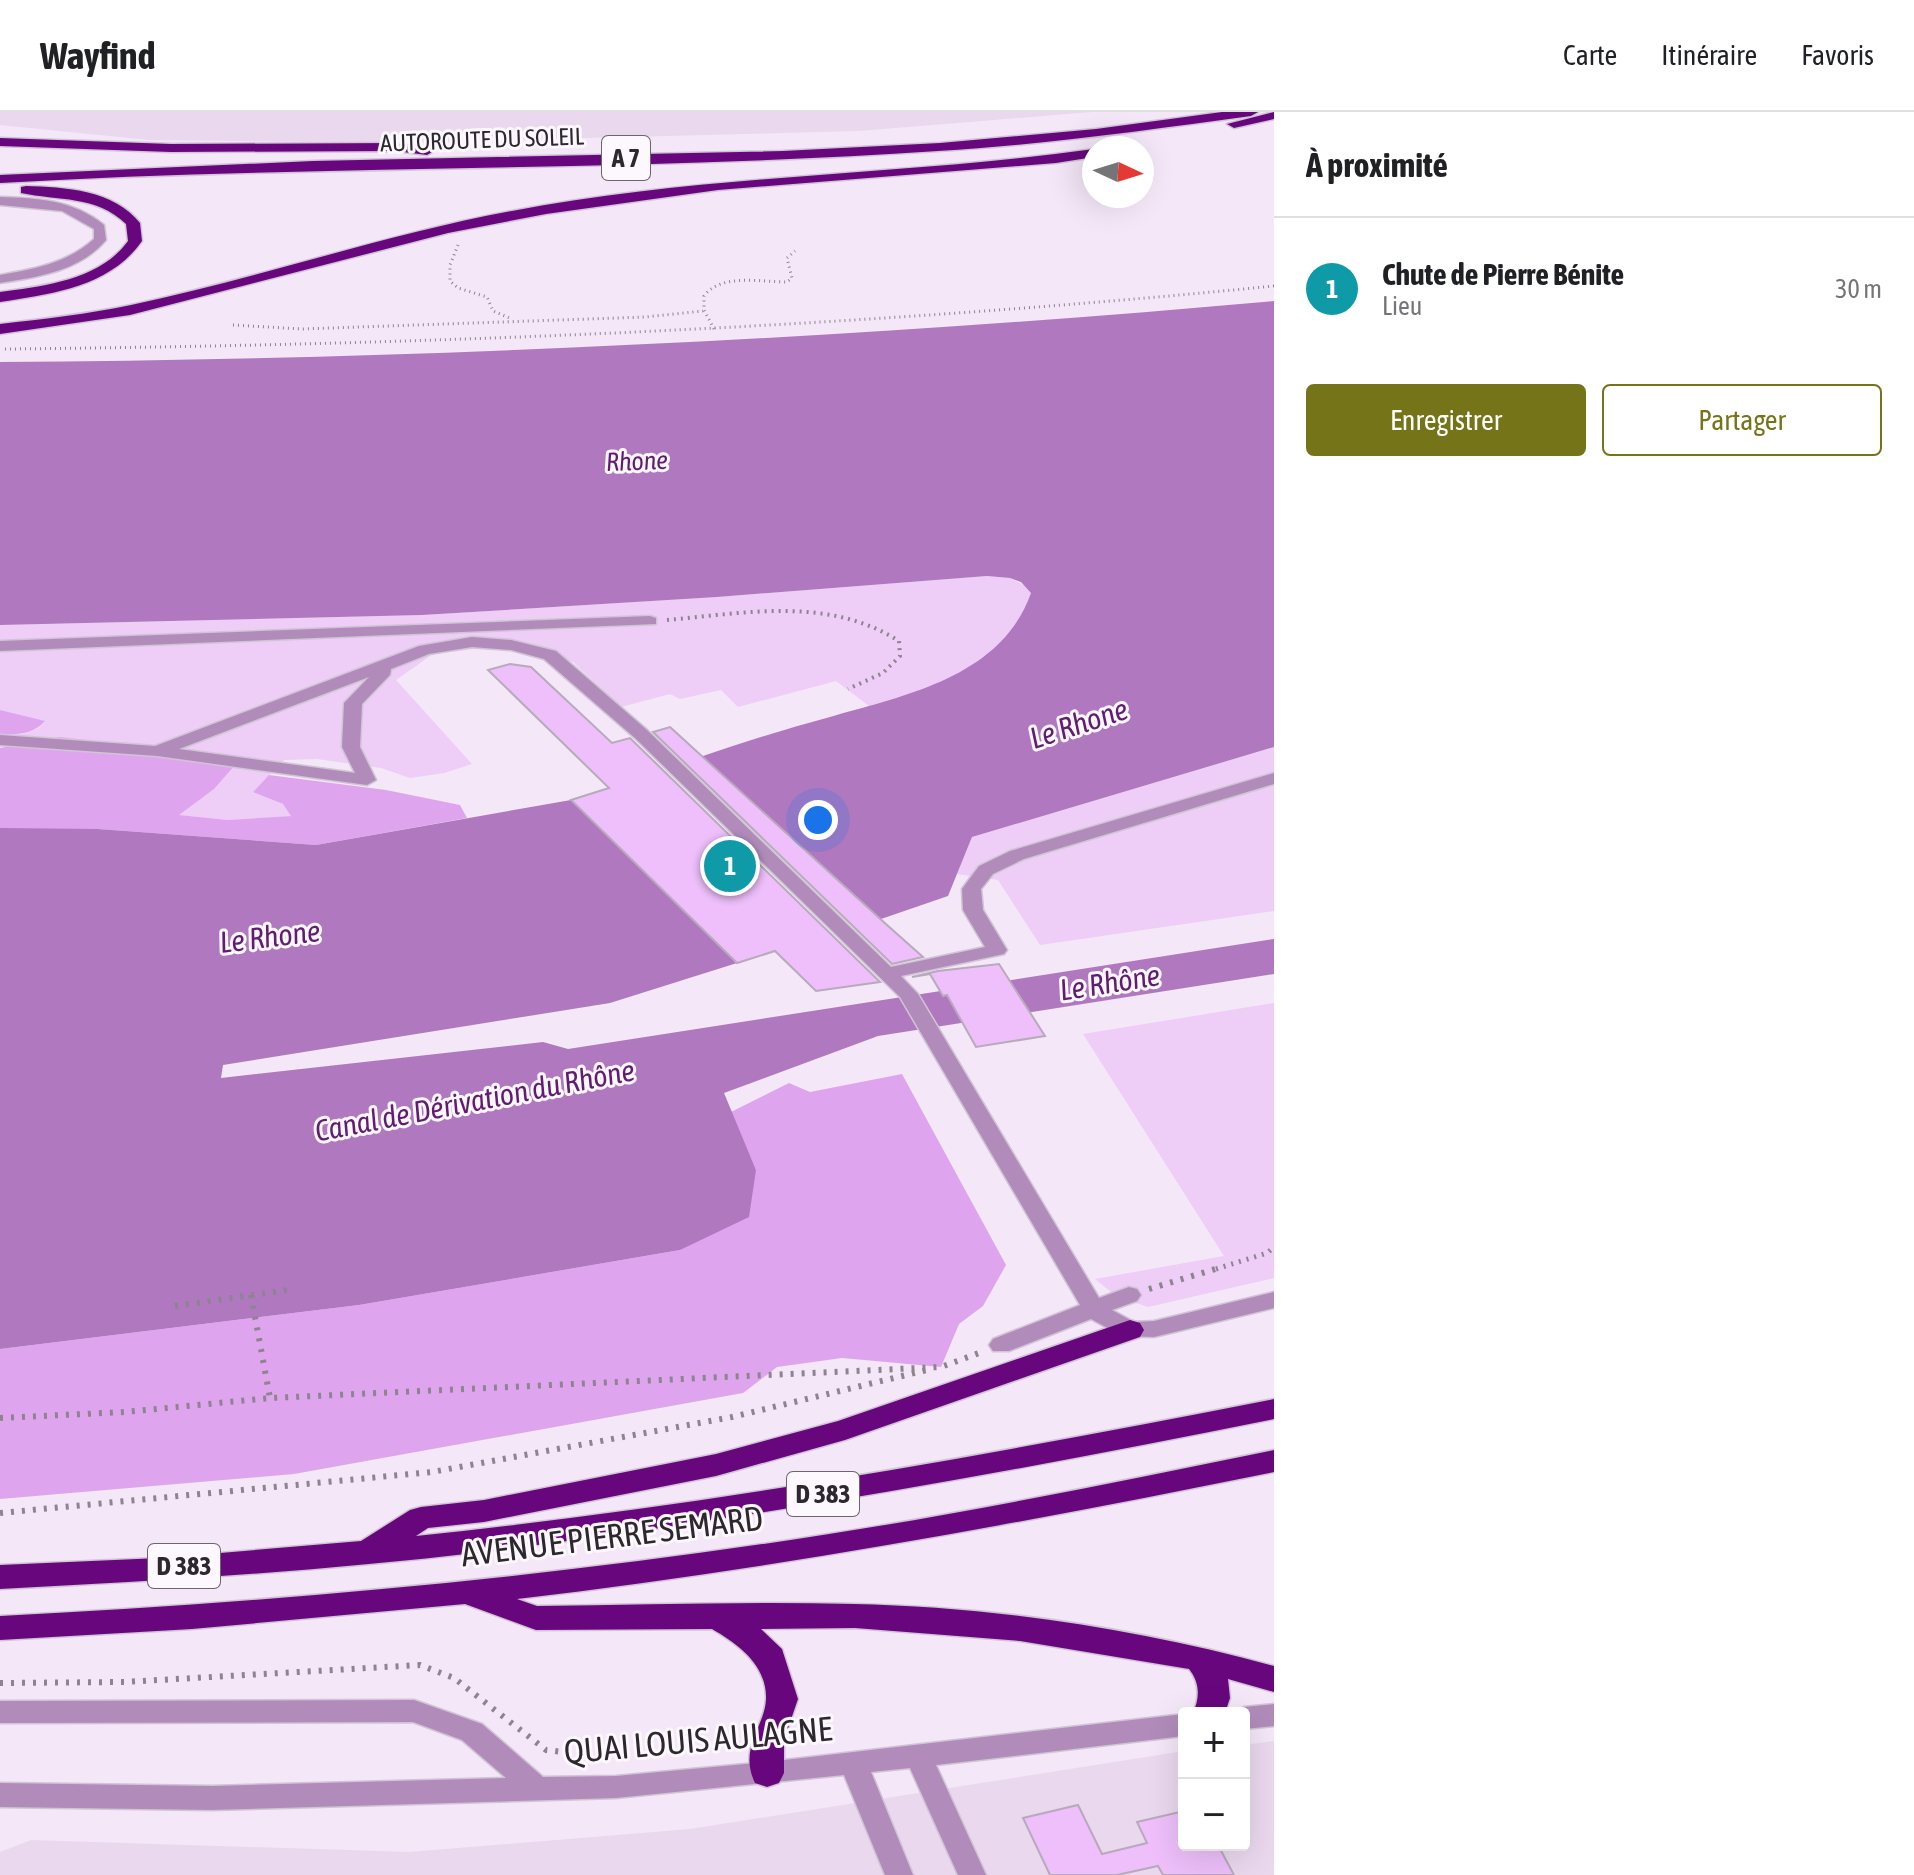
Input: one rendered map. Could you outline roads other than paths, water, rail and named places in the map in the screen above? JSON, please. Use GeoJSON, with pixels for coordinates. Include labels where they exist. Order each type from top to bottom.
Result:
{"type":"FeatureCollection","features":[{"type":"Feature","properties":{"kind":"highway","name":"AUTOROUTE DU SOLEIL"},"geometry":{"type":"LineString","coordinates":[[0,167],[124,160],[915,137],[1073,124],[1165,112]]}},
{"type":"Feature","properties":{"kind":"highway","name":"AUTOROUTE DU SOLEIL"},"geometry":{"type":"LineString","coordinates":[[0,179],[178,170],[910,150],[1105,133],[1251,112]]}},
{"type":"Feature","properties":{"kind":"highway"},"geometry":{"type":"LineString","coordinates":[[1154,140],[1274,115]]}},
{"type":"Feature","properties":{"kind":"highway"},"geometry":{"type":"LineString","coordinates":[[0,142],[197,149],[395,147],[427,151]]}},
{"type":"Feature","properties":{"kind":"highway"},"geometry":{"type":"LineString","coordinates":[[0,329],[80,321],[141,310],[448,228],[600,201],[785,180],[996,166],[1082,155]]}},
{"type":"Feature","properties":{"kind":"highway"},"geometry":{"type":"LineString","coordinates":[[0,190],[50,192],[90,199],[129,218],[136,234],[128,253],[90,276],[0,297]]}},
{"type":"Feature","properties":{"kind":"highway"},"geometry":{"type":"LineString","coordinates":[[0,314],[121,305],[279,272]]}},
{"type":"Feature","properties":{"kind":"highway"},"geometry":{"type":"LineString","coordinates":[[367,1551],[421,1518],[484,1511],[716,1465],[845,1430],[1130,1330]]}},
{"type":"Feature","properties":{"kind":"highway","name":"AVENUE PIERRE SEMARD"},"geometry":{"type":"LineString","coordinates":[[0,1577],[367,1551],[529,1534],[800,1498],[1274,1409]]}},
{"type":"Feature","properties":{"kind":"highway","name":"AVENUE PIERRE SEMARD"},"geometry":{"type":"LineString","coordinates":[[0,1628],[129,1623],[467,1593],[768,1555],[1041,1508],[1274,1461]]}},
{"type":"Feature","properties":{"kind":"highway"},"geometry":{"type":"LineString","coordinates":[[467,1593],[536,1618],[855,1616],[1020,1629],[1199,1658],[1274,1679]]}},
{"type":"Feature","properties":{"kind":"highway"},"geometry":{"type":"LineString","coordinates":[[713,1615],[745,1633],[771,1658],[782,1699],[768,1740],[767,1773]]}},
{"type":"Feature","properties":{"kind":"highway"},"geometry":{"type":"LineString","coordinates":[[1199,1658],[1212,1673],[1216,1699],[1212,1707]]}},
{"type":"Feature","properties":{"kind":"street"},"geometry":{"type":"LineString","coordinates":[[0,201],[31,201],[62,207],[88,216],[100,228],[100,240],[88,253],[64,265],[0,279]]}},
{"type":"Feature","properties":{"kind":"street"},"geometry":{"type":"LineString","coordinates":[[0,646],[373,633],[473,636],[650,621]]}},
{"type":"Feature","properties":{"kind":"street"},"geometry":{"type":"LineString","coordinates":[[550,655],[575,626]]}},
{"type":"Feature","properties":{"kind":"street"},"geometry":{"type":"LineString","coordinates":[[373,633],[394,663]]}},
{"type":"Feature","properties":{"kind":"street"},"geometry":{"type":"LineString","coordinates":[[157,751],[425,650],[473,636],[550,655],[641,734],[908,994],[1095,1311],[1130,1330],[1154,1329],[1274,1300]]}},
{"type":"Feature","properties":{"kind":"street"},"geometry":{"type":"LineString","coordinates":[[0,740],[157,751],[367,780],[351,747],[353,703],[394,663]]}},
{"type":"Feature","properties":{"kind":"street"},"geometry":{"type":"LineString","coordinates":[[889,973],[997,950],[973,910],[971,889],[986,870],[1017,855],[1104,827],[1274,778]]}},
{"type":"Feature","properties":{"kind":"street"},"geometry":{"type":"LineString","coordinates":[[1001,1345],[1095,1311],[1129,1295]]}},
{"type":"Feature","properties":{"kind":"street","name":"QUAI LOUIS AULAGNE"},"geometry":{"type":"LineString","coordinates":[[0,1712],[414,1711],[472,1732],[536,1788],[616,1787],[767,1773],[1178,1726]]}},
{"type":"Feature","properties":{"kind":"street"},"geometry":{"type":"LineString","coordinates":[[1250,1717],[1274,1715]]}},
{"type":"Feature","properties":{"kind":"street"},"geometry":{"type":"LineString","coordinates":[[918,1755],[972,1875]]}},
{"type":"Feature","properties":{"kind":"street"},"geometry":{"type":"LineString","coordinates":[[853,1763],[899,1875]]}},
{"type":"Feature","properties":{"kind":"street"},"geometry":{"type":"LineString","coordinates":[[0,1795],[212,1798],[391,1795],[536,1788]]}},
{"type":"Feature","properties":{"kind":"water"},"geometry":{"type":"Polygon","coordinates":[[[1274,301],[1274,747],[972,837],[948,896],[881,919],[700,757],[889,700],[948,678],[998,645],[1017,622],[1031,593],[1021,582],[987,576],[422,615],[0,625],[0,362],[319,357],[638,345],[956,326],[1274,301]]]}},
{"type":"Feature","properties":{"kind":"water"},"geometry":{"type":"Polygon","coordinates":[[[571,800],[737,963],[610,1003],[223,1065],[221,1078],[543,1042],[568,1049],[1274,939],[1274,974],[878,1036],[724,1093],[756,1170],[749,1217],[680,1250],[359,1305],[0,1349],[0,828],[98,829],[316,845],[571,800]]]}},
{"type":"Feature","properties":{"kind":"place","name":"Chute de Pierre Bénite"},"geometry":{"type":"Point","coordinates":[730,866]}},
{"type":"Feature","properties":{"kind":"water label","name":"Rhone"},"geometry":{"type":"Point","coordinates":[637,461]}},
{"type":"Feature","properties":{"kind":"water label","name":"Le Rhone"},"geometry":{"type":"Point","coordinates":[1079,724]}},
{"type":"Feature","properties":{"kind":"water label","name":"Le Rhone"},"geometry":{"type":"Point","coordinates":[270,937]}},
{"type":"Feature","properties":{"kind":"water label","name":"Le Rhône"},"geometry":{"type":"Point","coordinates":[1110,983]}},
{"type":"Feature","properties":{"kind":"water label","name":"Canal de Dérivation du Rhône"},"geometry":{"type":"Point","coordinates":[475,1101]}}]}
